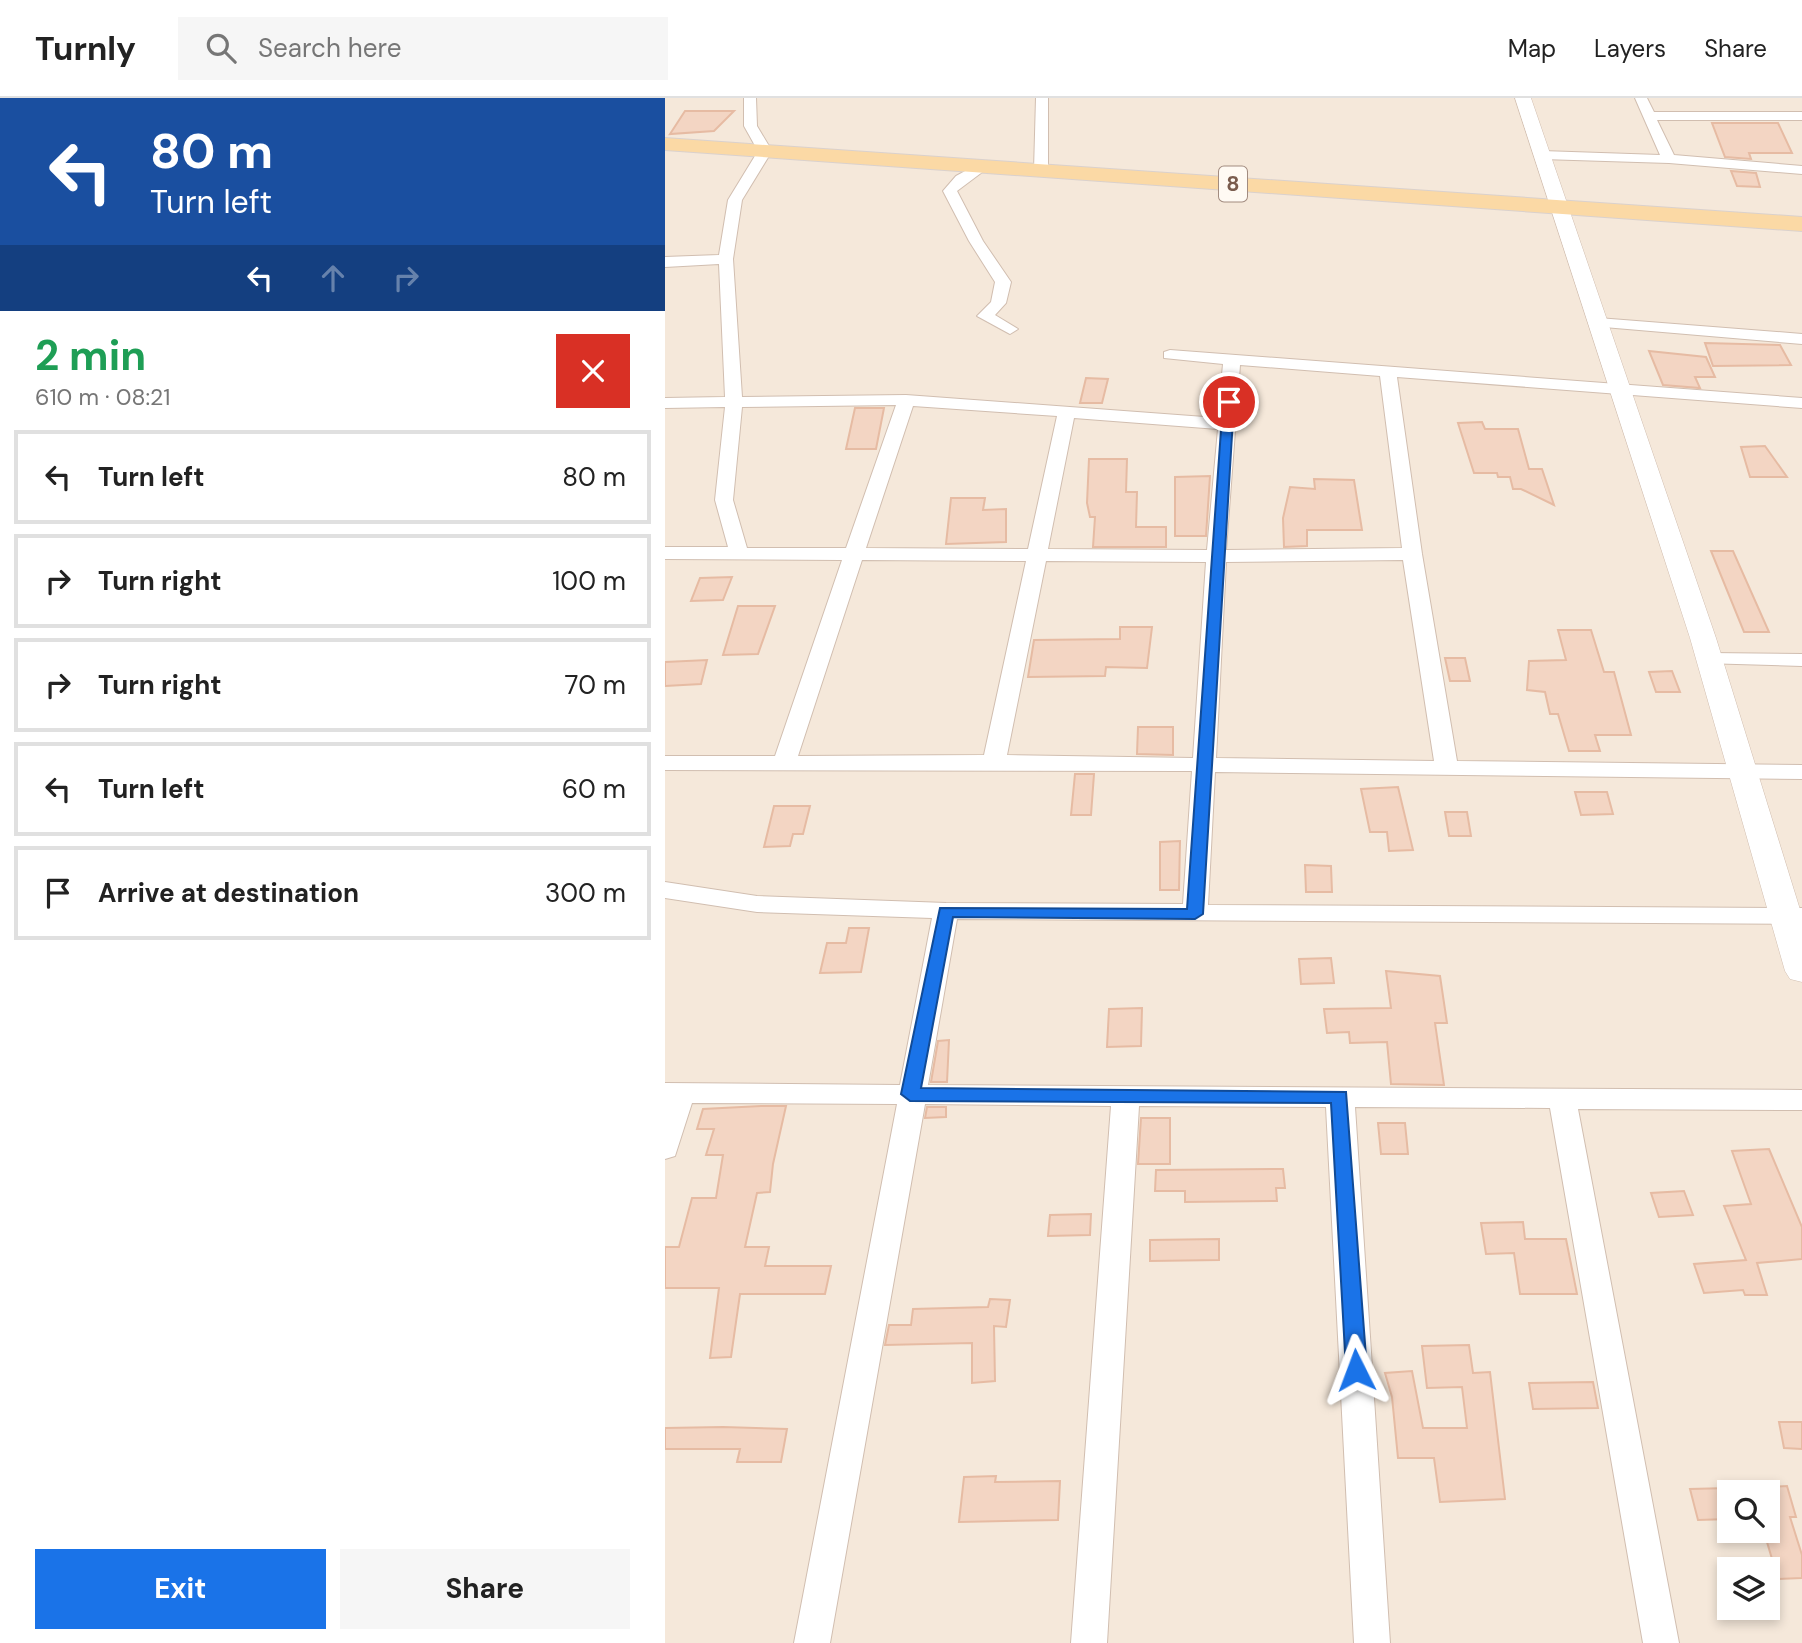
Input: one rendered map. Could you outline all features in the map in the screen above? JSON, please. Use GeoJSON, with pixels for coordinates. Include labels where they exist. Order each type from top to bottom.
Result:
{"type":"FeatureCollection","features":[{"type":"Feature","properties":{"kind":"main road","name":"8"},"geometry":{"type":"LineString","coordinates":[[665,144],[1802,225]]}},
{"type":"Feature","properties":{"kind":"street"},"geometry":{"type":"LineString","coordinates":[[739,553],[723,500],[734,402],[726,259],[735,201],[765,150],[753,136],[748,115],[750,98]]}},
{"type":"Feature","properties":{"kind":"street"},"geometry":{"type":"LineString","coordinates":[[1041,170],[1042,98]]}},
{"type":"Feature","properties":{"kind":"street"},"geometry":{"type":"LineString","coordinates":[[1523,98],[1709,659],[1742,772],[1793,916],[1802,971]]}},
{"type":"Feature","properties":{"kind":"street"},"geometry":{"type":"LineString","coordinates":[[1641,98],[1669,159]]}},
{"type":"Feature","properties":{"kind":"street"},"geometry":{"type":"LineString","coordinates":[[1755,98],[1769,116]]}},
{"type":"Feature","properties":{"kind":"street"},"geometry":{"type":"LineString","coordinates":[[1649,116],[1802,116]]}},
{"type":"Feature","properties":{"kind":"street"},"geometry":{"type":"LineString","coordinates":[[1542,155],[1669,159],[1802,170]]}},
{"type":"Feature","properties":{"kind":"street"},"geometry":{"type":"LineString","coordinates":[[980,167],[961,179],[950,191],[976,241],[1003,282],[997,303],[985,316],[1010,329]]}},
{"type":"Feature","properties":{"kind":"street"},"geometry":{"type":"LineString","coordinates":[[665,262],[726,259]]}},
{"type":"Feature","properties":{"kind":"street"},"geometry":{"type":"LineString","coordinates":[[1598,323],[1802,339]]}},
{"type":"Feature","properties":{"kind":"street"},"geometry":{"type":"LineString","coordinates":[[1170,355],[1802,403]]}},
{"type":"Feature","properties":{"kind":"street"},"geometry":{"type":"LineString","coordinates":[[1195,914],[1216,556],[1232,359]]}},
{"type":"Feature","properties":{"kind":"street"},"geometry":{"type":"LineString","coordinates":[[1388,370],[1412,554],[1447,768]]}},
{"type":"Feature","properties":{"kind":"street"},"geometry":{"type":"LineString","coordinates":[[784,763],[907,400]]}},
{"type":"Feature","properties":{"kind":"street"},"geometry":{"type":"LineString","coordinates":[[665,403],[907,400],[1066,415],[1227,425]]}},
{"type":"Feature","properties":{"kind":"street"},"geometry":{"type":"LineString","coordinates":[[994,762],[1066,415]]}},
{"type":"Feature","properties":{"kind":"street"},"geometry":{"type":"LineString","coordinates":[[666,556],[739,553],[1216,556],[1412,554]]}},
{"type":"Feature","properties":{"kind":"street"},"geometry":{"type":"LineString","coordinates":[[1709,659],[1802,660]]}},
{"type":"Feature","properties":{"kind":"street"},"geometry":{"type":"LineString","coordinates":[[665,763],[994,762],[1802,772]]}},
{"type":"Feature","properties":{"kind":"street"},"geometry":{"type":"LineString","coordinates":[[665,890],[757,904],[946,911],[1793,916]]}},
{"type":"Feature","properties":{"kind":"street"},"geometry":{"type":"LineString","coordinates":[[812,1643],[910,1094],[946,911]]}},
{"type":"Feature","properties":{"kind":"street"},"geometry":{"type":"LineString","coordinates":[[665,1149],[673,1093],[1802,1100]]}},
{"type":"Feature","properties":{"kind":"street"},"geometry":{"type":"LineString","coordinates":[[1089,1643],[1126,1096]]}},
{"type":"Feature","properties":{"kind":"street"},"geometry":{"type":"LineString","coordinates":[[1340,1097],[1372,1643]]}},
{"type":"Feature","properties":{"kind":"street"},"geometry":{"type":"LineString","coordinates":[[1562,1098],[1661,1643]]}},
{"type":"Feature","properties":{"kind":"shaded area"},"geometry":{"type":"Polygon","coordinates":[[[665,98],[1802,98],[1802,1643],[665,1643],[665,98]]]}},
{"type":"Feature","properties":{"kind":"building"},"geometry":{"type":"Polygon","coordinates":[[[685,111],[734,111],[714,131],[670,134],[685,111]]]}},
{"type":"Feature","properties":{"kind":"building"},"geometry":{"type":"Polygon","coordinates":[[[1712,123],[1778,123],[1792,153],[1749,153],[1751,159],[1725,157],[1712,123]]]}},
{"type":"Feature","properties":{"kind":"building"},"geometry":{"type":"Polygon","coordinates":[[[1731,171],[1756,173],[1760,187],[1737,186],[1731,171]]]}},
{"type":"Feature","properties":{"kind":"building"},"geometry":{"type":"Polygon","coordinates":[[[1705,343],[1780,345],[1791,365],[1713,366],[1705,343]]]}},
{"type":"Feature","properties":{"kind":"building"},"geometry":{"type":"Polygon","coordinates":[[[1649,351],[1706,357],[1715,377],[1695,377],[1700,388],[1663,385],[1649,351]]]}},
{"type":"Feature","properties":{"kind":"building"},"geometry":{"type":"Polygon","coordinates":[[[1086,378],[1108,379],[1102,403],[1080,403],[1086,378]]]}},
{"type":"Feature","properties":{"kind":"building"},"geometry":{"type":"Polygon","coordinates":[[[855,408],[884,408],[876,449],[846,449],[855,408]]]}},
{"type":"Feature","properties":{"kind":"building"},"geometry":{"type":"Polygon","coordinates":[[[1482,422],[1485,429],[1518,429],[1529,469],[1542,469],[1554,505],[1521,489],[1513,489],[1510,477],[1498,477],[1497,473],[1474,473],[1458,423],[1482,422]]]}},
{"type":"Feature","properties":{"kind":"building"},"geometry":{"type":"Polygon","coordinates":[[[1765,446],[1787,477],[1750,477],[1741,447],[1765,446]]]}},
{"type":"Feature","properties":{"kind":"building"},"geometry":{"type":"Polygon","coordinates":[[[1089,459],[1127,459],[1126,492],[1137,492],[1136,527],[1166,527],[1166,547],[1093,547],[1095,517],[1090,517],[1087,503],[1089,459]]]}},
{"type":"Feature","properties":{"kind":"building"},"geometry":{"type":"Polygon","coordinates":[[[1210,476],[1206,536],[1175,536],[1175,477],[1210,476]]]}},
{"type":"Feature","properties":{"kind":"building"},"geometry":{"type":"Polygon","coordinates":[[[1314,479],[1354,480],[1362,530],[1307,530],[1307,546],[1284,547],[1283,518],[1290,487],[1315,489],[1314,479]]]}},
{"type":"Feature","properties":{"kind":"building"},"geometry":{"type":"Polygon","coordinates":[[[951,498],[985,498],[983,510],[1006,509],[1006,542],[946,544],[951,498]]]}},
{"type":"Feature","properties":{"kind":"building"},"geometry":{"type":"Polygon","coordinates":[[[1711,551],[1733,551],[1769,632],[1744,632],[1711,551]]]}},
{"type":"Feature","properties":{"kind":"building"},"geometry":{"type":"Polygon","coordinates":[[[732,577],[723,600],[691,601],[700,578],[732,577]]]}},
{"type":"Feature","properties":{"kind":"building"},"geometry":{"type":"Polygon","coordinates":[[[738,606],[775,606],[758,654],[723,655],[738,606]]]}},
{"type":"Feature","properties":{"kind":"building"},"geometry":{"type":"Polygon","coordinates":[[[1120,627],[1152,627],[1147,668],[1106,667],[1105,676],[1028,677],[1034,640],[1120,639],[1120,627]]]}},
{"type":"Feature","properties":{"kind":"building"},"geometry":{"type":"Polygon","coordinates":[[[1558,630],[1591,630],[1604,672],[1614,672],[1631,735],[1595,735],[1600,751],[1569,751],[1558,714],[1550,714],[1545,692],[1527,690],[1529,661],[1566,660],[1558,630]]]}},
{"type":"Feature","properties":{"kind":"building"},"geometry":{"type":"Polygon","coordinates":[[[1445,658],[1465,658],[1470,681],[1450,681],[1445,658]]]}},
{"type":"Feature","properties":{"kind":"building"},"geometry":{"type":"Polygon","coordinates":[[[707,660],[701,684],[665,686],[665,662],[707,660]]]}},
{"type":"Feature","properties":{"kind":"building"},"geometry":{"type":"Polygon","coordinates":[[[1672,671],[1680,692],[1656,692],[1649,672],[1672,671]]]}},
{"type":"Feature","properties":{"kind":"building"},"geometry":{"type":"Polygon","coordinates":[[[1138,727],[1173,727],[1173,755],[1137,754],[1138,727]]]}},
{"type":"Feature","properties":{"kind":"building"},"geometry":{"type":"Polygon","coordinates":[[[1075,774],[1094,774],[1091,815],[1071,815],[1075,774]]]}},
{"type":"Feature","properties":{"kind":"building"},"geometry":{"type":"Polygon","coordinates":[[[1398,787],[1413,850],[1389,851],[1387,832],[1370,832],[1361,789],[1398,787]]]}},
{"type":"Feature","properties":{"kind":"building"},"geometry":{"type":"Polygon","coordinates":[[[1575,792],[1607,792],[1613,814],[1581,815],[1575,792]]]}},
{"type":"Feature","properties":{"kind":"building"},"geometry":{"type":"Polygon","coordinates":[[[774,806],[810,806],[803,834],[793,834],[790,846],[764,847],[774,806]]]}},
{"type":"Feature","properties":{"kind":"building"},"geometry":{"type":"Polygon","coordinates":[[[1445,812],[1467,812],[1471,836],[1449,836],[1445,812]]]}},
{"type":"Feature","properties":{"kind":"building"},"geometry":{"type":"Polygon","coordinates":[[[1180,841],[1179,890],[1160,890],[1160,842],[1180,841]]]}},
{"type":"Feature","properties":{"kind":"building"},"geometry":{"type":"Polygon","coordinates":[[[1305,865],[1331,866],[1332,892],[1306,892],[1305,865]]]}},
{"type":"Feature","properties":{"kind":"building"},"geometry":{"type":"Polygon","coordinates":[[[849,928],[869,928],[861,972],[820,973],[827,943],[846,943],[849,928]]]}},
{"type":"Feature","properties":{"kind":"building"},"geometry":{"type":"Polygon","coordinates":[[[1331,958],[1334,983],[1301,984],[1299,959],[1331,958]]]}},
{"type":"Feature","properties":{"kind":"building"},"geometry":{"type":"Polygon","coordinates":[[[1386,971],[1440,976],[1447,1023],[1435,1023],[1444,1085],[1391,1084],[1387,1042],[1350,1043],[1349,1032],[1327,1033],[1324,1009],[1391,1008],[1386,971]]]}},
{"type":"Feature","properties":{"kind":"building"},"geometry":{"type":"Polygon","coordinates":[[[1142,1008],[1141,1046],[1107,1047],[1109,1009],[1142,1008]]]}},
{"type":"Feature","properties":{"kind":"building"},"geometry":{"type":"Polygon","coordinates":[[[949,1040],[947,1082],[931,1082],[938,1041],[949,1040]]]}},
{"type":"Feature","properties":{"kind":"building"},"geometry":{"type":"Polygon","coordinates":[[[786,1106],[773,1164],[770,1192],[757,1193],[745,1247],[769,1247],[765,1266],[831,1266],[825,1294],[740,1294],[731,1357],[710,1358],[719,1288],[665,1288],[665,1247],[679,1247],[692,1198],[716,1198],[723,1155],[706,1155],[714,1129],[697,1129],[703,1109],[786,1106]]]}},
{"type":"Feature","properties":{"kind":"building"},"geometry":{"type":"Polygon","coordinates":[[[927,1107],[946,1107],[946,1117],[925,1118],[927,1107]]]}},
{"type":"Feature","properties":{"kind":"building"},"geometry":{"type":"Polygon","coordinates":[[[1141,1118],[1170,1118],[1170,1164],[1138,1164],[1141,1118]]]}},
{"type":"Feature","properties":{"kind":"building"},"geometry":{"type":"Polygon","coordinates":[[[1378,1123],[1405,1123],[1408,1154],[1381,1154],[1378,1123]]]}},
{"type":"Feature","properties":{"kind":"building"},"geometry":{"type":"Polygon","coordinates":[[[1769,1149],[1802,1227],[1802,1259],[1757,1263],[1767,1295],[1745,1295],[1743,1290],[1704,1293],[1694,1264],[1746,1260],[1724,1206],[1751,1204],[1732,1151],[1769,1149]]]}},
{"type":"Feature","properties":{"kind":"building"},"geometry":{"type":"Polygon","coordinates":[[[1283,1169],[1285,1188],[1276,1188],[1277,1201],[1185,1202],[1185,1191],[1155,1191],[1156,1170],[1283,1169]]]}},
{"type":"Feature","properties":{"kind":"building"},"geometry":{"type":"Polygon","coordinates":[[[1684,1191],[1693,1215],[1659,1217],[1651,1193],[1684,1191]]]}},
{"type":"Feature","properties":{"kind":"building"},"geometry":{"type":"Polygon","coordinates":[[[1091,1214],[1090,1235],[1048,1236],[1050,1215],[1091,1214]]]}},
{"type":"Feature","properties":{"kind":"building"},"geometry":{"type":"Polygon","coordinates":[[[1523,1222],[1525,1239],[1566,1239],[1577,1294],[1520,1294],[1514,1253],[1486,1254],[1481,1223],[1523,1222]]]}},
{"type":"Feature","properties":{"kind":"building"},"geometry":{"type":"Polygon","coordinates":[[[1219,1239],[1219,1260],[1150,1261],[1150,1240],[1219,1239]]]}},
{"type":"Feature","properties":{"kind":"building"},"geometry":{"type":"Polygon","coordinates":[[[990,1299],[1010,1300],[1006,1327],[994,1326],[995,1381],[972,1383],[972,1343],[885,1345],[889,1325],[911,1325],[913,1309],[988,1307],[990,1299]]]}},
{"type":"Feature","properties":{"kind":"building"},"geometry":{"type":"Polygon","coordinates":[[[1469,1345],[1473,1373],[1490,1372],[1505,1499],[1440,1502],[1434,1458],[1398,1458],[1392,1397],[1385,1373],[1412,1371],[1423,1428],[1467,1428],[1462,1387],[1427,1388],[1422,1346],[1469,1345]]]}},
{"type":"Feature","properties":{"kind":"building"},"geometry":{"type":"Polygon","coordinates":[[[1593,1382],[1598,1408],[1533,1409],[1529,1383],[1593,1382]]]}},
{"type":"Feature","properties":{"kind":"building"},"geometry":{"type":"Polygon","coordinates":[[[1779,1422],[1802,1422],[1802,1449],[1784,1448],[1779,1422]]]}},
{"type":"Feature","properties":{"kind":"building"},"geometry":{"type":"Polygon","coordinates":[[[665,1428],[787,1429],[781,1462],[737,1462],[740,1449],[665,1449],[665,1428]]]}},
{"type":"Feature","properties":{"kind":"building"},"geometry":{"type":"Polygon","coordinates":[[[996,1476],[995,1482],[1060,1481],[1058,1520],[959,1522],[964,1477],[996,1476]]]}},
{"type":"Feature","properties":{"kind":"building"},"geometry":{"type":"Polygon","coordinates":[[[1780,1486],[1787,1486],[1796,1517],[1790,1517],[1802,1555],[1802,1578],[1780,1579],[1780,1557],[1771,1557],[1767,1543],[1780,1543],[1780,1486]]]}},
{"type":"Feature","properties":{"kind":"building"},"geometry":{"type":"Polygon","coordinates":[[[1717,1488],[1717,1519],[1698,1520],[1690,1489],[1717,1488]]]}},
{"type":"Feature","properties":{"kind":"route"},"geometry":{"type":"LineString","coordinates":[[1229,402],[1202,766],[1195,914],[946,911],[910,1094],[1340,1097],[1356,1370]]}}]}
